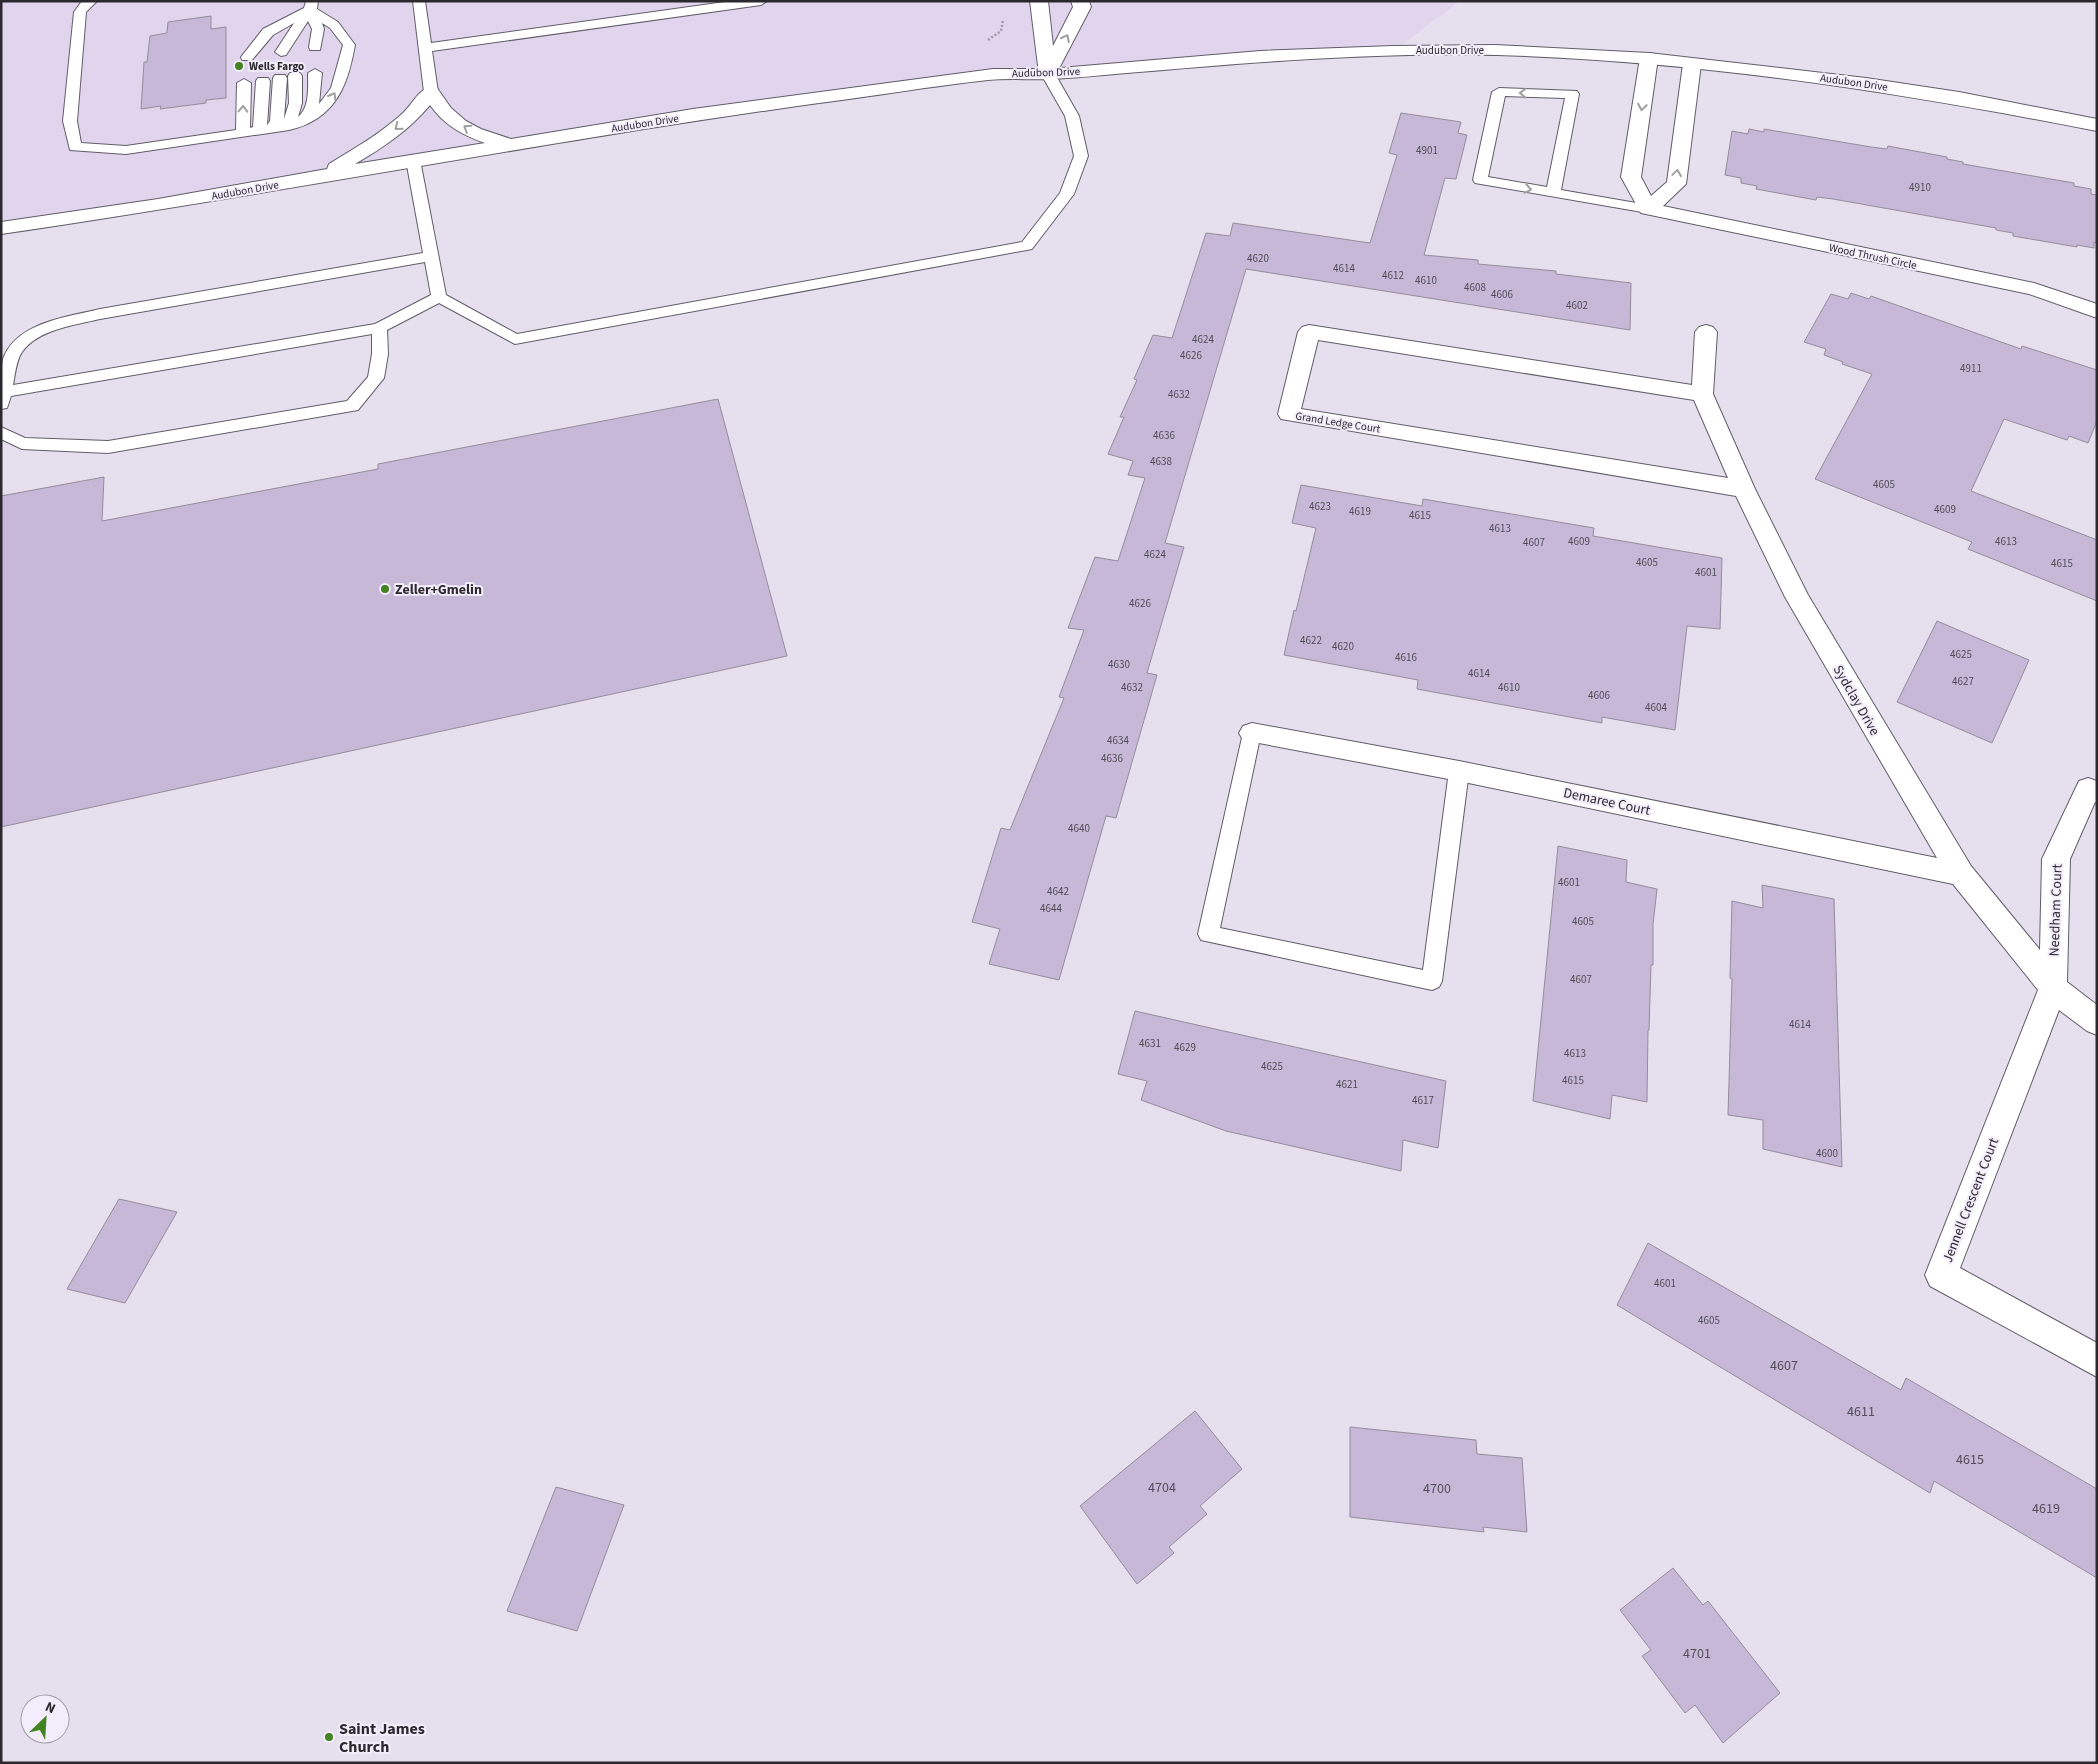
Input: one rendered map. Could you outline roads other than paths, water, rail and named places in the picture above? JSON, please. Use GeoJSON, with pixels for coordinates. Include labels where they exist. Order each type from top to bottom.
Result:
{"type":"FeatureCollection","features":[{"type":"Feature","properties":{"kind":"street"},"geometry":{"type":"LineString","coordinates":[[1039,1],[1048,74]]}},
{"type":"Feature","properties":{"kind":"street"},"geometry":{"type":"LineString","coordinates":[[1048,74],[1082,7],[1080,1]]}},
{"type":"Feature","properties":{"kind":"street","name":"Audubon Drive"},"geometry":{"type":"LineString","coordinates":[[1,228],[158,206],[413,160],[693,115],[993,74],[1048,74],[1260,56],[1393,50],[1495,50],[1649,58],[1866,83],[2097,124]]}},
{"type":"Feature","properties":{"kind":"street"},"geometry":{"type":"LineString","coordinates":[[1649,58],[1632,177],[1648,208],[1676,184],[1692,64]]}},
{"type":"Feature","properties":{"kind":"street"},"geometry":{"type":"LineString","coordinates":[[322,176],[384,139],[411,116],[431,92],[448,115],[476,134],[512,145]]}},
{"type":"Feature","properties":{"kind":"street","name":"Wood Thrush Circle"},"geometry":{"type":"LineString","coordinates":[[1648,208],[2034,289],[2097,311]]}},
{"type":"Feature","properties":{"kind":"street","name":"Grand Ledge Court"},"geometry":{"type":"LineString","coordinates":[[1702,394],[1310,332],[1289,414],[1744,489]]}},
{"type":"Feature","properties":{"kind":"street","name":"Sydclay Drive"},"geometry":{"type":"LineString","coordinates":[[1706,332],[1702,394],[1744,489],[1797,598],[1961,874],[2053,988],[2097,1022]]}},
{"type":"Feature","properties":{"kind":"street","name":"Demaree Court"},"geometry":{"type":"LineString","coordinates":[[1252,733],[1459,770],[1961,874]]}},
{"type":"Feature","properties":{"kind":"street","name":"Needham Court"},"geometry":{"type":"LineString","coordinates":[[2053,988],[2056,859],[2088,789],[2097,792]]}},
{"type":"Feature","properties":{"kind":"street","name":"Jennell Crescent Court"},"geometry":{"type":"LineString","coordinates":[[2053,988],[1941,1275],[2097,1361]]}},
{"type":"Feature","properties":{"kind":"lane"},"geometry":{"type":"LineString","coordinates":[[89,1],[80,12],[70,121],[75,146],[126,150],[272,129],[304,121],[326,108],[335,96],[345,68],[349,45],[334,25],[311,6]]}},
{"type":"Feature","properties":{"kind":"lane"},"geometry":{"type":"LineString","coordinates":[[419,1],[431,92]]}},
{"type":"Feature","properties":{"kind":"lane"},"geometry":{"type":"LineString","coordinates":[[425,48],[761,1]]}},
{"type":"Feature","properties":{"kind":"lane"},"geometry":{"type":"LineString","coordinates":[[311,6],[318,29],[315,46]]}},
{"type":"Feature","properties":{"kind":"lane"},"geometry":{"type":"LineString","coordinates":[[299,49],[311,6]]}},
{"type":"Feature","properties":{"kind":"lane"},"geometry":{"type":"LineString","coordinates":[[281,52],[311,6]]}},
{"type":"Feature","properties":{"kind":"lane"},"geometry":{"type":"LineString","coordinates":[[264,54],[281,34],[311,6]]}},
{"type":"Feature","properties":{"kind":"lane"},"geometry":{"type":"LineString","coordinates":[[247,57],[268,32],[311,6]]}},
{"type":"Feature","properties":{"kind":"lane"},"geometry":{"type":"LineString","coordinates":[[304,121],[311,112],[313,105],[315,73]]}},
{"type":"Feature","properties":{"kind":"lane"},"geometry":{"type":"LineString","coordinates":[[438,297],[515,339],[1027,246],[1067,194],[1081,156],[1072,116],[1048,74]]}},
{"type":"Feature","properties":{"kind":"lane"},"geometry":{"type":"LineString","coordinates":[[272,129],[292,119],[295,112],[296,76]]}},
{"type":"Feature","properties":{"kind":"lane"},"geometry":{"type":"LineString","coordinates":[[272,129],[277,122],[280,78]]}},
{"type":"Feature","properties":{"kind":"lane"},"geometry":{"type":"LineString","coordinates":[[263,81],[272,129]]}},
{"type":"Feature","properties":{"kind":"lane"},"geometry":{"type":"LineString","coordinates":[[243,134],[244,83]]}},
{"type":"Feature","properties":{"kind":"lane"},"geometry":{"type":"LineString","coordinates":[[1553,193],[1572,94],[1499,92],[1480,180],[1553,193],[1648,208]]}},
{"type":"Feature","properties":{"kind":"lane"},"geometry":{"type":"LineString","coordinates":[[413,160],[438,297]]}},
{"type":"Feature","properties":{"kind":"lane"},"geometry":{"type":"LineString","coordinates":[[431,256],[100,314],[56,325],[29,336],[12,356],[3,398],[379,328],[438,297]]}},
{"type":"Feature","properties":{"kind":"lane"},"geometry":{"type":"LineString","coordinates":[[1,432],[22,443],[108,446],[352,406],[376,378],[380,354],[379,328]]}},
{"type":"Feature","properties":{"kind":"lane"},"geometry":{"type":"LineString","coordinates":[[1252,733],[1208,934],[1432,981],[1459,770]]}},
{"type":"Feature","properties":{"kind":"place","name":"Wells Fargo"},"geometry":{"type":"Point","coordinates":[239,66]}},
{"type":"Feature","properties":{"kind":"place","name":"Zeller+Gmelin"},"geometry":{"type":"Point","coordinates":[385,589]}},
{"type":"Feature","properties":{"kind":"place","name":"Saint James Church"},"geometry":{"type":"Point","coordinates":[329,1737]}}]}
